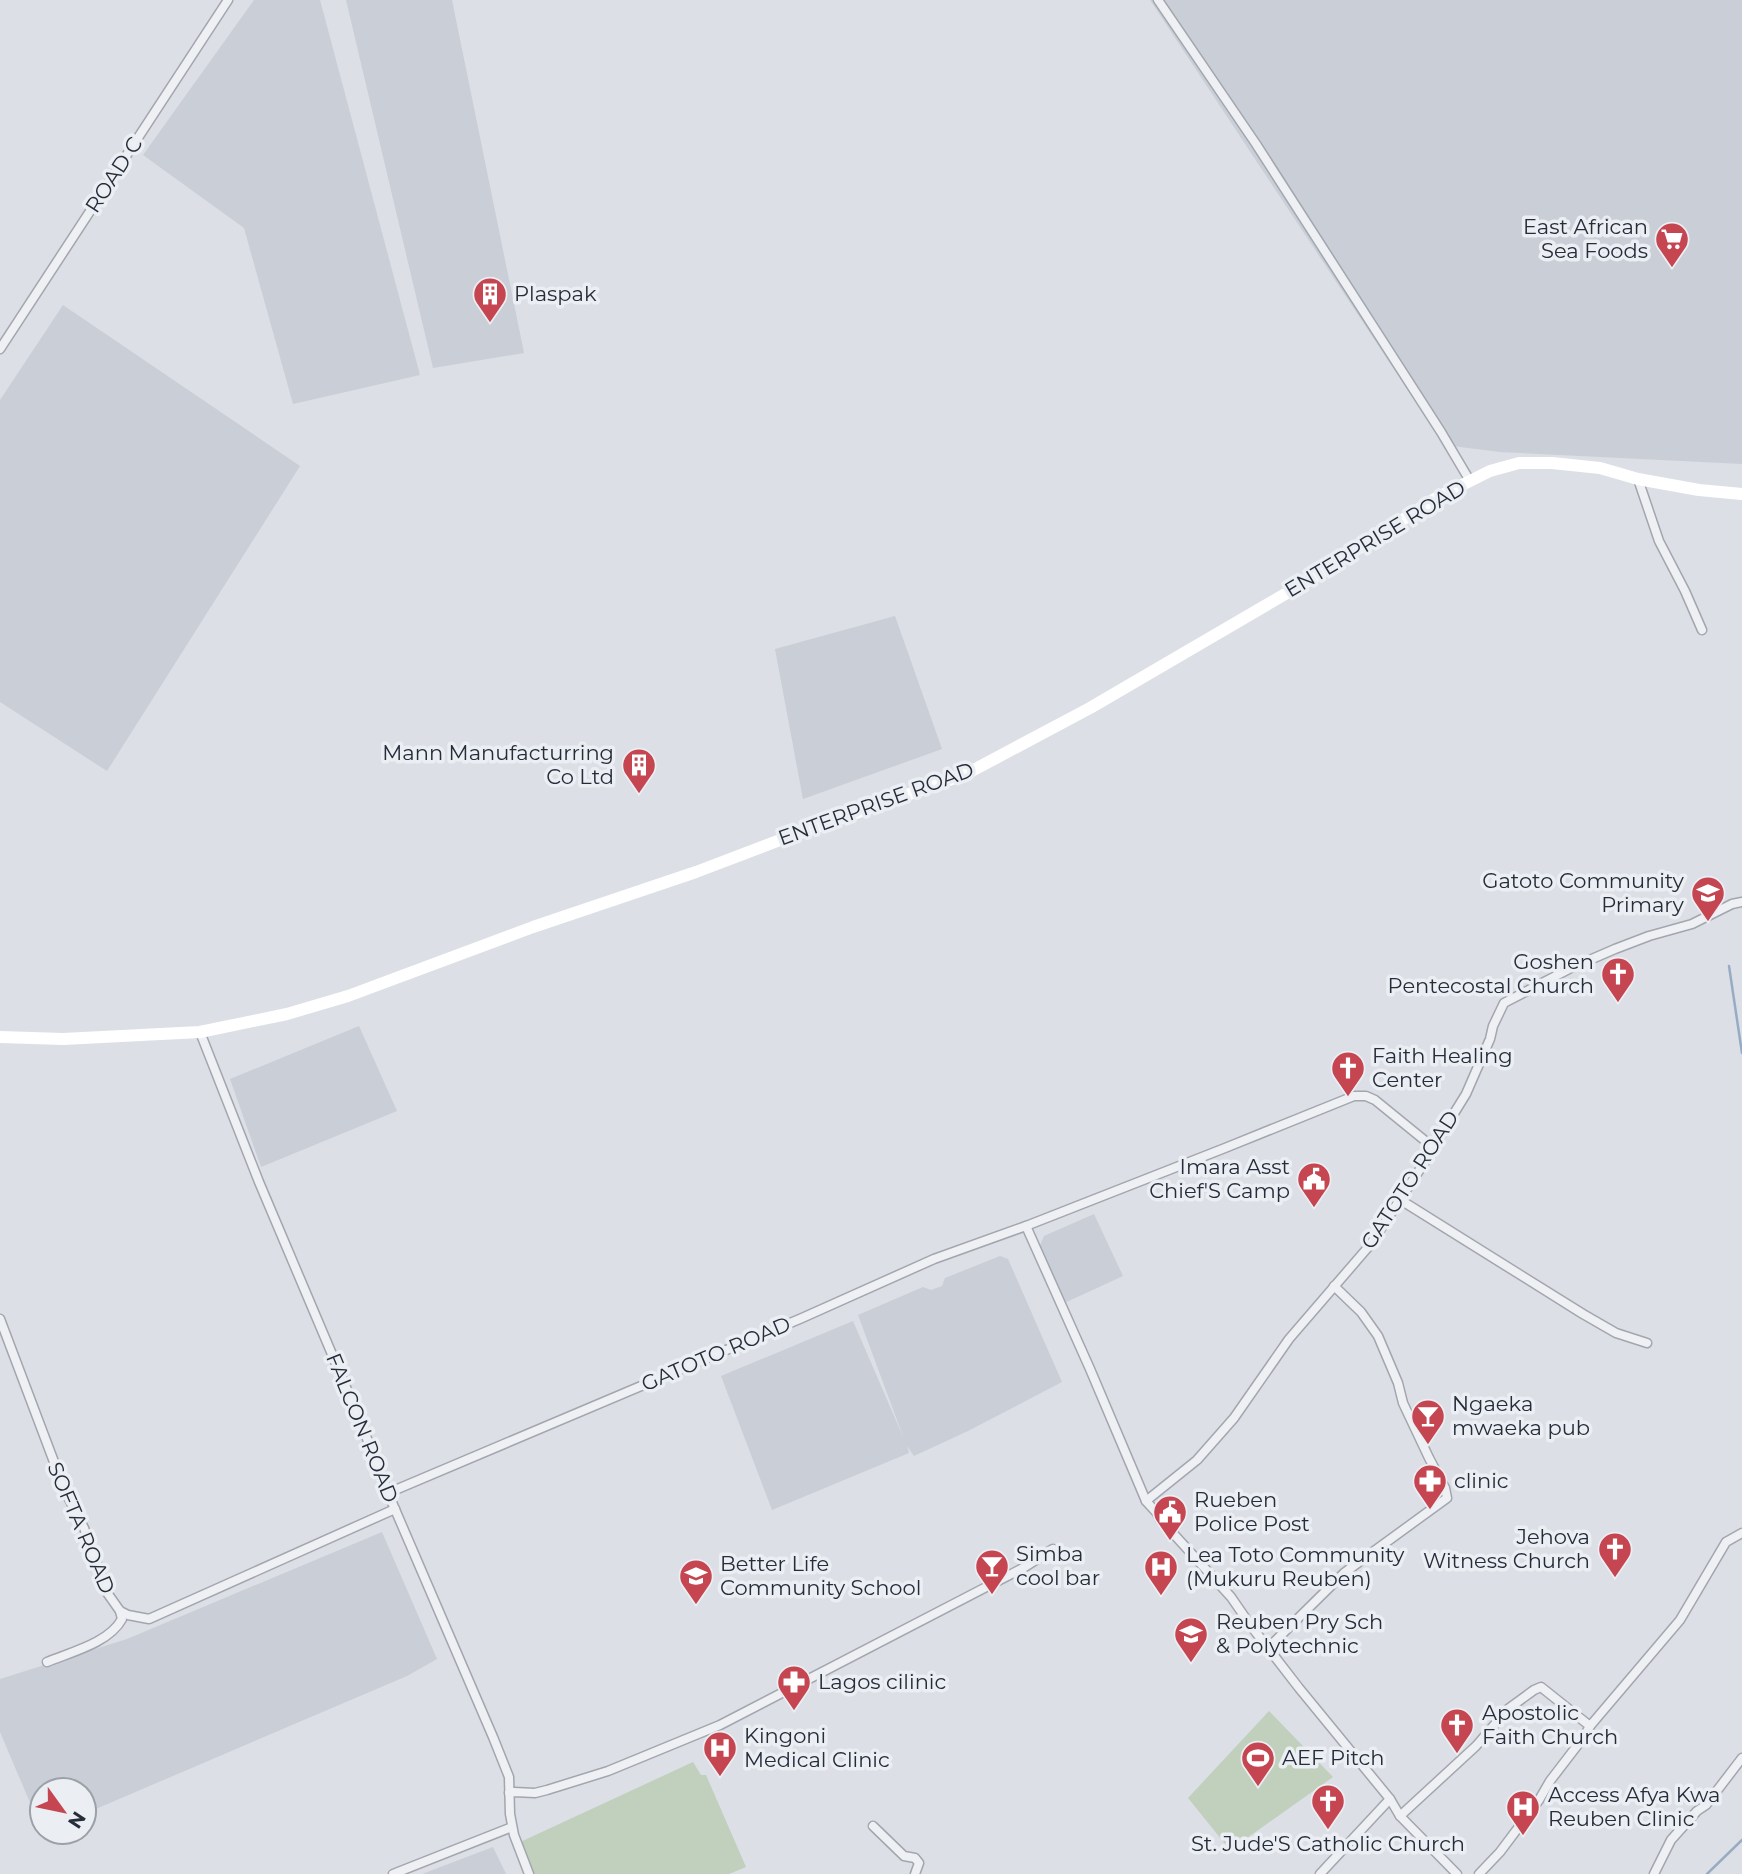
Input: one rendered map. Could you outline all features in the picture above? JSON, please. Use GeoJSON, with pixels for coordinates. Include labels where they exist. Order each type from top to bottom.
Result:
{"type":"FeatureCollection","features":[{"type":"Feature","properties":{"kind":"main road","name":"ENTERPRISE ROAD"},"geometry":{"type":"LineString","coordinates":[[0,1037],[63,1039],[200,1032],[287,1014],[348,996],[533,927],[696,873],[788,837],[966,774],[1090,708],[1316,576],[1436,498],[1489,471],[1519,463],[1552,463],[1601,468],[1638,479],[1699,490],[1742,494]]}},
{"type":"Feature","properties":{"kind":"street","name":"ROAD C"},"geometry":{"type":"LineString","coordinates":[[0,349],[228,0]]}},
{"type":"Feature","properties":{"kind":"street"},"geometry":{"type":"LineString","coordinates":[[1158,0],[1256,145],[1470,481]]}},
{"type":"Feature","properties":{"kind":"street"},"geometry":{"type":"LineString","coordinates":[[1638,479],[1659,541],[1702,630]]}},
{"type":"Feature","properties":{"kind":"street","name":"GATOTO ROAD"},"geometry":{"type":"LineString","coordinates":[[1146,1501],[1197,1460],[1234,1418],[1289,1339],[1370,1245],[1466,1094],[1504,1003],[1571,968],[1615,949],[1648,936],[1692,924],[1732,904],[1742,902]]}},
{"type":"Feature","properties":{"kind":"street","name":"FALCON ROAD"},"geometry":{"type":"LineString","coordinates":[[200,1032],[259,1182],[509,1777],[512,1827],[529,1874]]}},
{"type":"Feature","properties":{"kind":"street","name":"GATOTO ROAD"},"geometry":{"type":"LineString","coordinates":[[388,1493],[790,1323],[934,1259],[1026,1226],[1354,1096],[1366,1096],[1375,1100],[1434,1148]]}},
{"type":"Feature","properties":{"kind":"street"},"geometry":{"type":"LineString","coordinates":[[1399,1199],[1583,1314],[1616,1333],[1647,1343]]}},
{"type":"Feature","properties":{"kind":"street"},"geometry":{"type":"LineString","coordinates":[[1026,1226],[1146,1501],[1231,1597],[1299,1688],[1390,1799],[1400,1816],[1457,1874]]}},
{"type":"Feature","properties":{"kind":"street"},"geometry":{"type":"LineString","coordinates":[[1269,1647],[1343,1573],[1447,1498],[1446,1488],[1403,1403],[1398,1383],[1378,1336],[1361,1312],[1335,1286]]}},
{"type":"Feature","properties":{"kind":"street","name":"SOFTA ROAD"},"geometry":{"type":"LineString","coordinates":[[0,1319],[65,1491],[84,1528],[108,1594],[120,1611],[128,1615],[149,1619],[395,1509]]}},
{"type":"Feature","properties":{"kind":"street"},"geometry":{"type":"LineString","coordinates":[[1479,1874],[1500,1852],[1539,1800],[1590,1726],[1680,1620],[1726,1542],[1742,1533]]}},
{"type":"Feature","properties":{"kind":"street"},"geometry":{"type":"LineString","coordinates":[[509,1793],[535,1793],[608,1771],[720,1726],[1023,1568],[1053,1549]]}},
{"type":"Feature","properties":{"kind":"street"},"geometry":{"type":"LineString","coordinates":[[47,1662],[108,1636],[122,1619],[120,1611]]}},
{"type":"Feature","properties":{"kind":"street"},"geometry":{"type":"LineString","coordinates":[[1400,1816],[1476,1746],[1508,1709],[1534,1690],[1541,1687],[1590,1726]]}},
{"type":"Feature","properties":{"kind":"street"},"geometry":{"type":"LineString","coordinates":[[1654,1874],[1671,1840],[1697,1811],[1706,1805],[1742,1758]]}},
{"type":"Feature","properties":{"kind":"street"},"geometry":{"type":"LineString","coordinates":[[1321,1874],[1390,1799]]}},
{"type":"Feature","properties":{"kind":"street"},"geometry":{"type":"LineString","coordinates":[[873,1826],[904,1856],[915,1858],[919,1863],[915,1874]]}},
{"type":"Feature","properties":{"kind":"street"},"geometry":{"type":"LineString","coordinates":[[393,1874],[512,1827]]}},
{"type":"Feature","properties":{"kind":"shaded area"},"geometry":{"type":"Polygon","coordinates":[[[254,0],[320,0],[420,375],[293,404],[244,228],[143,155],[254,0]]]}},
{"type":"Feature","properties":{"kind":"shaded area"},"geometry":{"type":"Polygon","coordinates":[[[346,0],[452,0],[524,353],[433,368],[346,0]]]}},
{"type":"Feature","properties":{"kind":"shaded area"},"geometry":{"type":"Polygon","coordinates":[[[1150,0],[1742,0],[1742,464],[1500,452],[1444,445],[1150,0]]]}},
{"type":"Feature","properties":{"kind":"shaded area"},"geometry":{"type":"Polygon","coordinates":[[[63,305],[300,466],[107,771],[0,702],[0,400],[63,305]]]}},
{"type":"Feature","properties":{"kind":"shaded area"},"geometry":{"type":"Polygon","coordinates":[[[895,616],[942,749],[803,799],[775,649],[895,616]]]}},
{"type":"Feature","properties":{"kind":"shaded area"},"geometry":{"type":"Polygon","coordinates":[[[359,1026],[397,1111],[261,1167],[230,1079],[359,1026]]]}},
{"type":"Feature","properties":{"kind":"shaded area"},"geometry":{"type":"Polygon","coordinates":[[[1094,1214],[1123,1276],[1060,1305],[1038,1250],[1044,1236],[1094,1214]]]}},
{"type":"Feature","properties":{"kind":"shaded area"},"geometry":{"type":"Polygon","coordinates":[[[1000,1256],[1008,1259],[1062,1382],[914,1456],[907,1446],[909,1453],[772,1510],[721,1376],[853,1321],[904,1439],[858,1315],[923,1287],[931,1290],[942,1286],[945,1278],[1000,1256]]]}},
{"type":"Feature","properties":{"kind":"shaded area"},"geometry":{"type":"Polygon","coordinates":[[[382,1532],[437,1659],[407,1676],[98,1808],[98,1776],[28,1776],[28,1798],[0,1732],[0,1679],[127,1639],[382,1532]]]}},
{"type":"Feature","properties":{"kind":"shaded area"},"geometry":{"type":"Polygon","coordinates":[[[493,1847],[506,1874],[422,1874],[493,1847]]]}},
{"type":"Feature","properties":{"kind":"green space","name":"AEF Pitch"},"geometry":{"type":"Polygon","coordinates":[[[1269,1711],[1333,1777],[1230,1850],[1188,1798],[1269,1711]]]}},
{"type":"Feature","properties":{"kind":"green space"},"geometry":{"type":"Polygon","coordinates":[[[693,1762],[701,1775],[706,1775],[746,1867],[729,1874],[531,1874],[516,1844],[693,1762]]]}},
{"type":"Feature","properties":{"kind":"waterway"},"geometry":{"type":"LineString","coordinates":[[1729,966],[1742,1053]]}},
{"type":"Feature","properties":{"kind":"waterway"},"geometry":{"type":"LineString","coordinates":[[1707,1874],[1742,1840]]}},
{"type":"Feature","properties":{"kind":"place","name":"East African Sea Foods"},"geometry":{"type":"Point","coordinates":[1672,269]}},
{"type":"Feature","properties":{"kind":"place","name":"Plaspak"},"geometry":{"type":"Point","coordinates":[490,324]}},
{"type":"Feature","properties":{"kind":"place","name":"Mann Manufacturring Co Ltd"},"geometry":{"type":"Point","coordinates":[639,795]}},
{"type":"Feature","properties":{"kind":"place","name":"Gatoto Community Primary"},"geometry":{"type":"Point","coordinates":[1708,923]}},
{"type":"Feature","properties":{"kind":"place","name":"Goshen Pentecostal Church"},"geometry":{"type":"Point","coordinates":[1618,1004]}},
{"type":"Feature","properties":{"kind":"place","name":"Faith Healing Center"},"geometry":{"type":"Point","coordinates":[1348,1098]}},
{"type":"Feature","properties":{"kind":"place","name":"Imara Asst Chief'S Camp"},"geometry":{"type":"Point","coordinates":[1314,1209]}},
{"type":"Feature","properties":{"kind":"place","name":"Ngaeka mwaeka pub"},"geometry":{"type":"Point","coordinates":[1428,1446]}},
{"type":"Feature","properties":{"kind":"place","name":"clinic"},"geometry":{"type":"Point","coordinates":[1430,1511]}},
{"type":"Feature","properties":{"kind":"place","name":"Rueben Police Post"},"geometry":{"type":"Point","coordinates":[1170,1542]}},
{"type":"Feature","properties":{"kind":"place","name":"Jehova Witness Church"},"geometry":{"type":"Point","coordinates":[1615,1579]}},
{"type":"Feature","properties":{"kind":"place","name":"Simba cool bar"},"geometry":{"type":"Point","coordinates":[992,1596]}},
{"type":"Feature","properties":{"kind":"place","name":"Lea Toto Community (Mukuru Reuben)"},"geometry":{"type":"Point","coordinates":[1161,1597]}},
{"type":"Feature","properties":{"kind":"place","name":"Better Life Community School"},"geometry":{"type":"Point","coordinates":[696,1606]}},
{"type":"Feature","properties":{"kind":"place","name":"Reuben Pry Sch & Polytechnic"},"geometry":{"type":"Point","coordinates":[1191,1664]}},
{"type":"Feature","properties":{"kind":"place","name":"Lagos cilinic"},"geometry":{"type":"Point","coordinates":[794,1712]}},
{"type":"Feature","properties":{"kind":"place","name":"Apostolic Faith Church"},"geometry":{"type":"Point","coordinates":[1457,1755]}},
{"type":"Feature","properties":{"kind":"place","name":"Kingoni Medical Clinic"},"geometry":{"type":"Point","coordinates":[720,1778]}},
{"type":"Feature","properties":{"kind":"place","name":"AEF Pitch"},"geometry":{"type":"Point","coordinates":[1258,1788]}},
{"type":"Feature","properties":{"kind":"place","name":"St. Jude'S Catholic Church"},"geometry":{"type":"Point","coordinates":[1328,1831]}},
{"type":"Feature","properties":{"kind":"place","name":"Access Afya Kwa Reuben Clinic"},"geometry":{"type":"Point","coordinates":[1523,1837]}}]}
